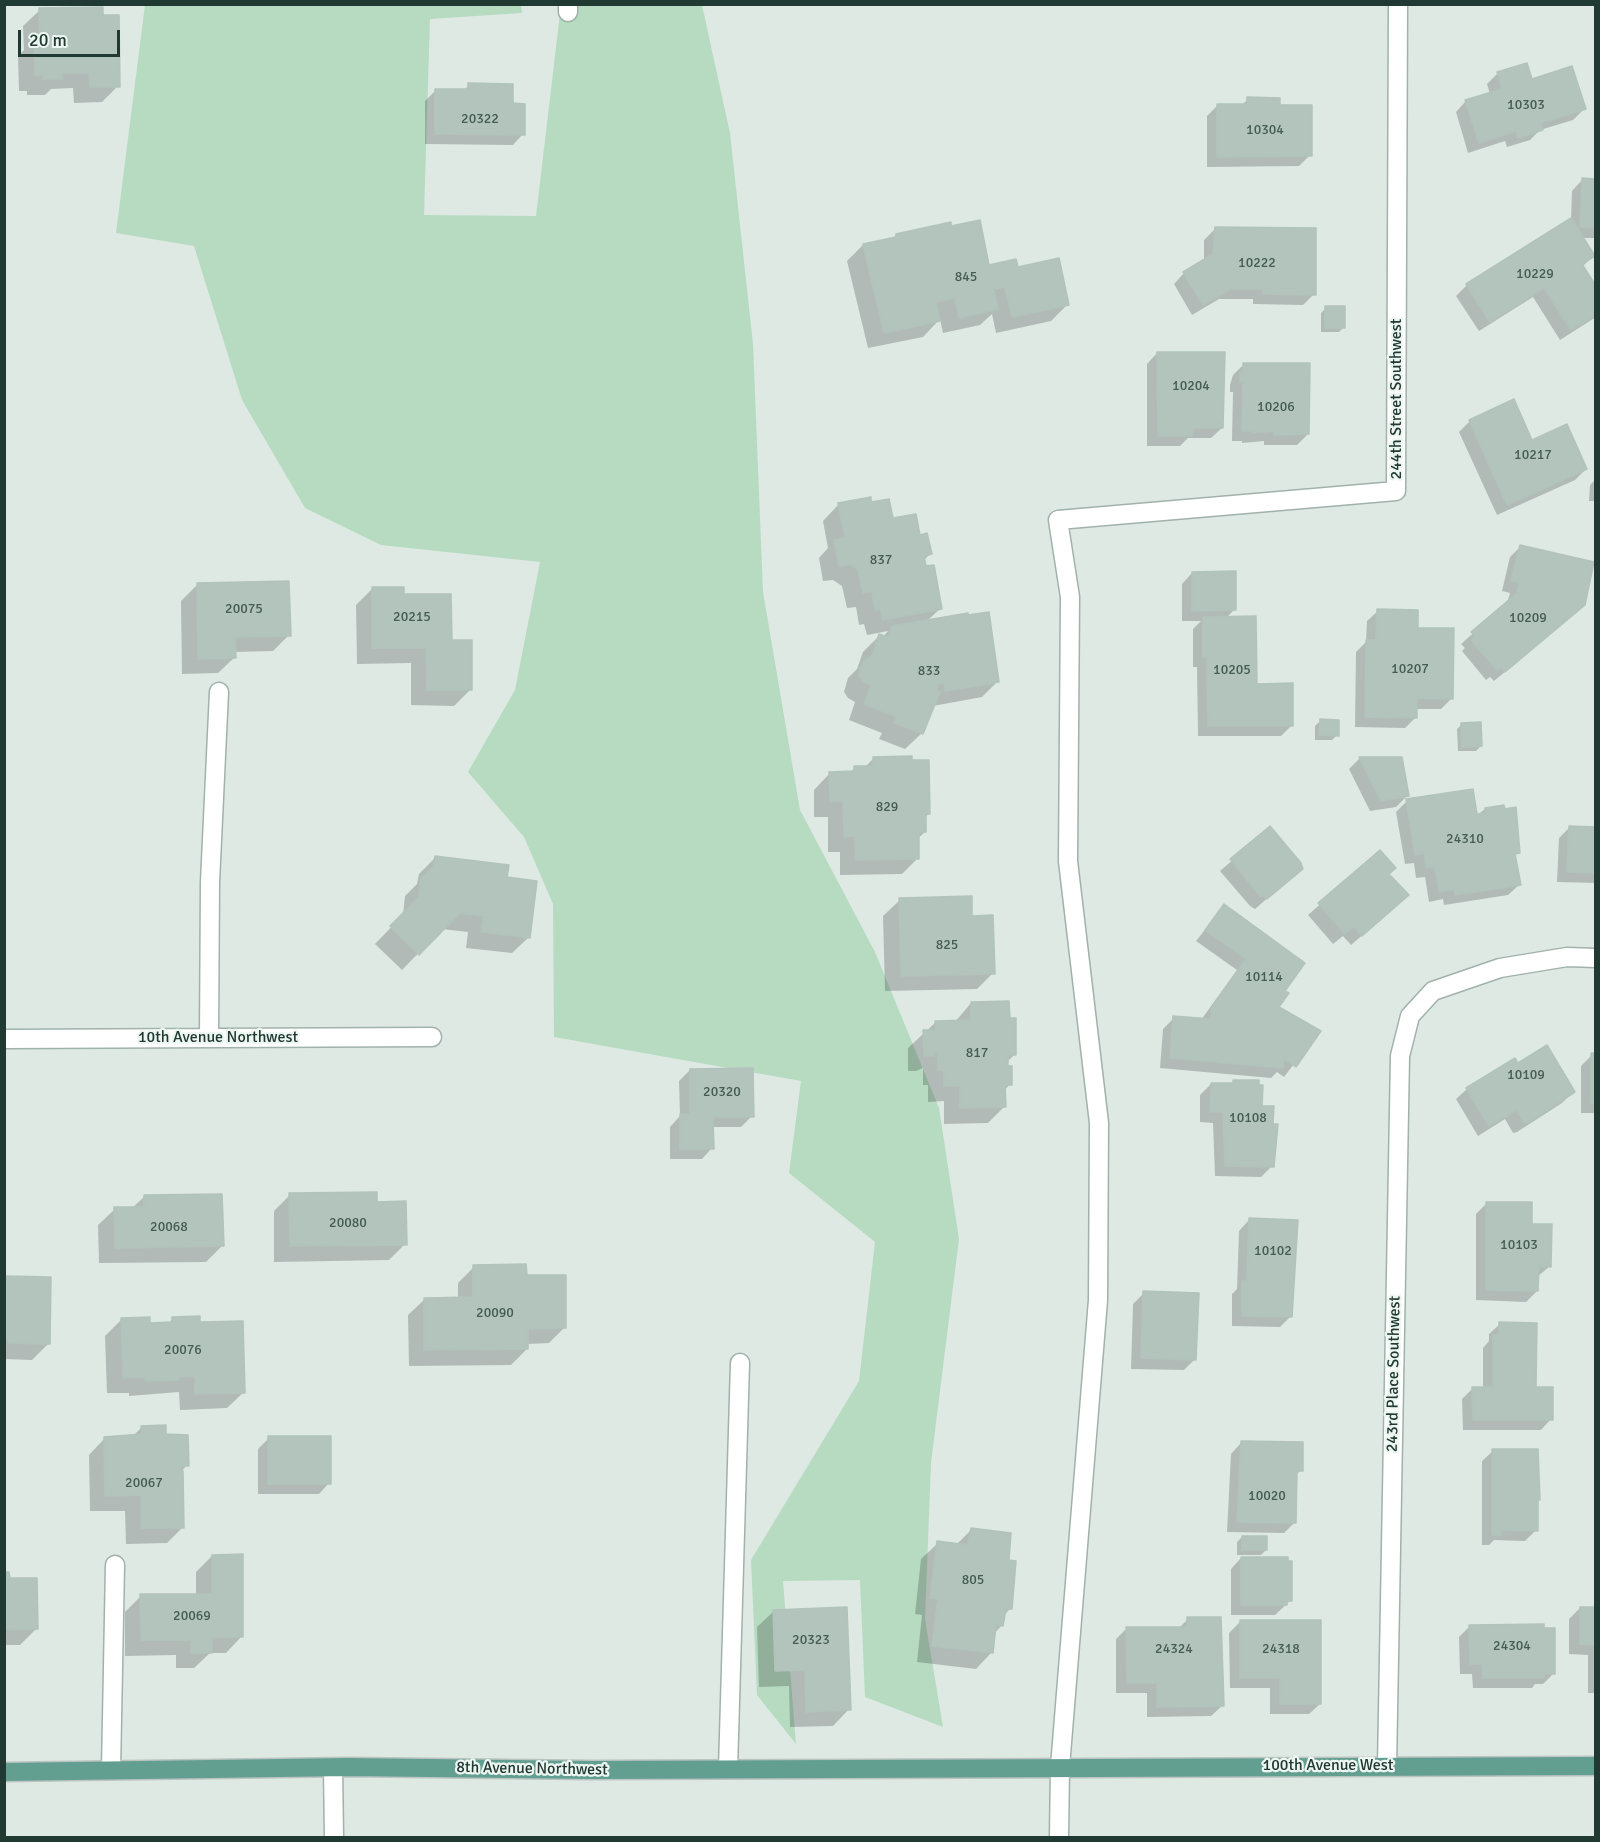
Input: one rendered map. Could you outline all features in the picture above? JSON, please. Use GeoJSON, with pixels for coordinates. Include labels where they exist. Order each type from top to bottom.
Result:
{"type":"FeatureCollection","features":[{"type":"Feature","properties":{"kind":"main road","name":"100th Avenue West"},"geometry":{"type":"LineString","coordinates":[[1060,1767],[1596,1766]]}},
{"type":"Feature","properties":{"kind":"main road","name":"8th Avenue Northwest"},"geometry":{"type":"LineString","coordinates":[[4,1772],[333,1768],[1060,1767]]}},
{"type":"Feature","properties":{"kind":"street","name":"244th Street Southwest"},"geometry":{"type":"LineString","coordinates":[[1060,1767],[1098,1300],[1099,1124],[1068,861],[1070,597],[1058,520],[1396,491],[1398,4]]}},
{"type":"Feature","properties":{"kind":"street"},"geometry":{"type":"LineString","coordinates":[[209,1038],[210,882],[219,692]]}},
{"type":"Feature","properties":{"kind":"street","name":"243rd Place Southwest"},"geometry":{"type":"LineString","coordinates":[[1387,1766],[1400,1056],[1410,1016],[1432,991],[1500,968],[1567,957],[1596,958]]}},
{"type":"Feature","properties":{"kind":"street","name":"10th Avenue Northwest"},"geometry":{"type":"LineString","coordinates":[[4,1039],[432,1037]]}},
{"type":"Feature","properties":{"kind":"street"},"geometry":{"type":"LineString","coordinates":[[728,1769],[740,1363]]}},
{"type":"Feature","properties":{"kind":"street"},"geometry":{"type":"LineString","coordinates":[[111,1770],[115,1565]]}},
{"type":"Feature","properties":{"kind":"street"},"geometry":{"type":"LineString","coordinates":[[1059,1838],[1060,1767]]}},
{"type":"Feature","properties":{"kind":"street"},"geometry":{"type":"LineString","coordinates":[[333,1768],[334,1838]]}},
{"type":"Feature","properties":{"kind":"green space"},"geometry":{"type":"Polygon","coordinates":[[[145,5],[521,5],[522,13],[430,19],[424,215],[536,216],[561,5],[702,5],[730,133],[753,344],[763,592],[800,810],[875,952],[939,1108],[959,1239],[931,1463],[925,1619],[943,1727],[865,1697],[860,1580],[783,1581],[796,1744],[757,1695],[751,1560],[859,1381],[875,1242],[789,1173],[801,1081],[554,1037],[553,904],[524,837],[468,772],[515,690],[540,562],[381,545],[305,508],[242,400],[194,246],[116,233],[145,5]]]}},
{"type":"Feature","properties":{"kind":"building"},"geometry":{"type":"Polygon","coordinates":[[[103,7],[103,15],[119,15],[120,87],[90,87],[89,73],[62,73],[62,79],[43,79],[43,75],[35,75],[34,38],[40,38],[39,8],[103,7]]]}},
{"type":"Feature","properties":{"kind":"building"},"geometry":{"type":"Polygon","coordinates":[[[1527,63],[1532,79],[1572,66],[1586,109],[1541,123],[1543,130],[1518,138],[1516,131],[1479,143],[1465,100],[1502,89],[1497,72],[1527,63]]]}},
{"type":"Feature","properties":{"kind":"building"},"geometry":{"type":"Polygon","coordinates":[[[468,83],[513,84],[513,103],[525,104],[525,135],[435,134],[435,89],[468,89],[468,83]]]}},
{"type":"Feature","properties":{"kind":"building"},"geometry":{"type":"Polygon","coordinates":[[[1247,97],[1280,98],[1280,105],[1312,105],[1312,156],[1217,157],[1217,104],[1247,104],[1247,97]]]}},
{"type":"Feature","properties":{"kind":"building"},"geometry":{"type":"Polygon","coordinates":[[[1582,178],[1596,179],[1596,228],[1580,227],[1582,178]]]}},
{"type":"Feature","properties":{"kind":"building"},"geometry":{"type":"Polygon","coordinates":[[[1571,218],[1595,256],[1582,264],[1596,286],[1596,315],[1571,330],[1544,288],[1490,322],[1466,284],[1571,218]]]}},
{"type":"Feature","properties":{"kind":"building"},"geometry":{"type":"Polygon","coordinates":[[[980,220],[989,265],[1016,259],[1018,267],[1059,258],[1069,305],[1012,317],[1005,287],[994,289],[998,309],[959,318],[955,298],[936,302],[940,321],[884,333],[863,244],[951,222],[951,226],[980,220]]]}},
{"type":"Feature","properties":{"kind":"building"},"geometry":{"type":"Polygon","coordinates":[[[1215,227],[1316,228],[1316,295],[1263,294],[1263,289],[1231,289],[1203,305],[1183,272],[1213,254],[1215,227]]]}},
{"type":"Feature","properties":{"kind":"building"},"geometry":{"type":"Polygon","coordinates":[[[1325,306],[1345,306],[1345,328],[1325,328],[1325,306]]]}},
{"type":"Feature","properties":{"kind":"building"},"geometry":{"type":"Polygon","coordinates":[[[1157,352],[1225,352],[1223,428],[1194,428],[1192,436],[1158,436],[1157,352]]]}},
{"type":"Feature","properties":{"kind":"building"},"geometry":{"type":"Polygon","coordinates":[[[1243,363],[1310,363],[1309,434],[1274,435],[1274,431],[1253,433],[1253,431],[1242,431],[1243,382],[1240,382],[1240,373],[1243,373],[1243,363]]]}},
{"type":"Feature","properties":{"kind":"building"},"geometry":{"type":"Polygon","coordinates":[[[1514,399],[1532,440],[1567,424],[1587,469],[1507,505],[1469,420],[1514,399]]]}},
{"type":"Feature","properties":{"kind":"building"},"geometry":{"type":"Polygon","coordinates":[[[871,497],[871,502],[889,499],[893,518],[916,514],[920,535],[927,533],[932,554],[924,556],[926,566],[934,565],[942,609],[883,620],[880,609],[875,610],[872,591],[863,593],[858,570],[850,564],[839,566],[834,540],[845,538],[838,503],[871,497]]]}},
{"type":"Feature","properties":{"kind":"building"},"geometry":{"type":"Polygon","coordinates":[[[1520,545],[1594,562],[1585,605],[1505,672],[1501,667],[1497,670],[1471,640],[1475,636],[1471,632],[1517,593],[1519,582],[1511,581],[1520,545]]]}},
{"type":"Feature","properties":{"kind":"building"},"geometry":{"type":"Polygon","coordinates":[[[1236,571],[1236,610],[1192,611],[1192,572],[1236,571]]]}},
{"type":"Feature","properties":{"kind":"building"},"geometry":{"type":"Polygon","coordinates":[[[289,581],[291,636],[235,637],[236,658],[198,659],[197,583],[289,581]]]}},
{"type":"Feature","properties":{"kind":"building"},"geometry":{"type":"Polygon","coordinates":[[[372,587],[404,587],[404,594],[451,594],[452,640],[472,640],[472,690],[427,690],[426,648],[372,648],[372,587]]]}},
{"type":"Feature","properties":{"kind":"building"},"geometry":{"type":"Polygon","coordinates":[[[1377,609],[1418,610],[1418,628],[1454,628],[1453,699],[1417,698],[1417,718],[1365,717],[1366,640],[1376,640],[1377,609]]]}},
{"type":"Feature","properties":{"kind":"building"},"geometry":{"type":"Polygon","coordinates":[[[989,612],[999,682],[945,691],[944,683],[939,683],[936,691],[940,692],[923,734],[894,723],[897,717],[864,704],[871,685],[864,682],[859,675],[860,668],[864,661],[872,656],[879,634],[888,637],[892,626],[968,613],[968,615],[989,612]]]}},
{"type":"Feature","properties":{"kind":"building"},"geometry":{"type":"Polygon","coordinates":[[[1256,616],[1257,684],[1293,683],[1293,726],[1208,726],[1207,657],[1203,657],[1203,617],[1256,616]]]}},
{"type":"Feature","properties":{"kind":"building"},"geometry":{"type":"Polygon","coordinates":[[[1320,719],[1339,720],[1339,736],[1319,735],[1320,719]]]}},
{"type":"Feature","properties":{"kind":"building"},"geometry":{"type":"Polygon","coordinates":[[[1481,722],[1482,746],[1462,747],[1461,723],[1481,722]]]}},
{"type":"Feature","properties":{"kind":"building"},"geometry":{"type":"Polygon","coordinates":[[[912,756],[912,760],[929,760],[930,814],[926,814],[926,832],[919,832],[919,859],[856,860],[855,836],[844,837],[843,801],[830,801],[829,772],[854,771],[854,766],[873,766],[873,757],[912,756]]]}},
{"type":"Feature","properties":{"kind":"building"},"geometry":{"type":"Polygon","coordinates":[[[1359,757],[1402,757],[1409,796],[1381,801],[1359,757]]]}},
{"type":"Feature","properties":{"kind":"building"},"geometry":{"type":"Polygon","coordinates":[[[1473,789],[1477,814],[1485,813],[1485,808],[1504,805],[1505,809],[1516,807],[1520,853],[1515,854],[1521,885],[1455,895],[1454,889],[1439,892],[1435,867],[1426,868],[1424,853],[1415,855],[1406,799],[1473,789]]]}},
{"type":"Feature","properties":{"kind":"building"},"geometry":{"type":"Polygon","coordinates":[[[1270,826],[1301,863],[1303,869],[1267,899],[1263,895],[1261,897],[1230,859],[1270,826]]]}},
{"type":"Feature","properties":{"kind":"building"},"geometry":{"type":"Polygon","coordinates":[[[1569,826],[1596,827],[1596,873],[1567,872],[1569,826]]]}},
{"type":"Feature","properties":{"kind":"building"},"geometry":{"type":"Polygon","coordinates":[[[1380,850],[1396,868],[1389,874],[1409,895],[1362,936],[1354,926],[1345,934],[1318,903],[1380,850]]]}},
{"type":"Feature","properties":{"kind":"building"},"geometry":{"type":"Polygon","coordinates":[[[435,856],[509,865],[507,877],[537,881],[530,938],[481,932],[484,916],[460,913],[419,955],[390,926],[419,897],[421,878],[433,867],[435,856]]]}},
{"type":"Feature","properties":{"kind":"building"},"geometry":{"type":"Polygon","coordinates":[[[972,896],[972,916],[993,915],[995,974],[901,976],[899,898],[972,896]]]}},
{"type":"Feature","properties":{"kind":"building"},"geometry":{"type":"Polygon","coordinates":[[[1224,904],[1305,963],[1285,991],[1289,993],[1279,1007],[1321,1031],[1296,1067],[1284,1059],[1283,1068],[1170,1058],[1173,1016],[1211,1019],[1211,1008],[1246,959],[1205,930],[1224,904]]]}},
{"type":"Feature","properties":{"kind":"building"},"geometry":{"type":"Polygon","coordinates":[[[1009,1001],[1010,1018],[1016,1018],[1016,1055],[1008,1055],[1008,1066],[1012,1066],[1012,1085],[1005,1085],[1006,1107],[960,1108],[960,1086],[944,1086],[944,1070],[938,1070],[938,1052],[934,1052],[934,1056],[924,1056],[923,1030],[935,1030],[935,1021],[971,1020],[971,1002],[1009,1001]]]}},
{"type":"Feature","properties":{"kind":"building"},"geometry":{"type":"Polygon","coordinates":[[[1547,1045],[1575,1092],[1529,1122],[1524,1123],[1517,1110],[1489,1126],[1466,1088],[1515,1058],[1518,1063],[1547,1045]]]}},
{"type":"Feature","properties":{"kind":"building"},"geometry":{"type":"Polygon","coordinates":[[[1591,1053],[1596,1053],[1596,1103],[1591,1103],[1591,1053]]]}},
{"type":"Feature","properties":{"kind":"building"},"geometry":{"type":"Polygon","coordinates":[[[753,1068],[754,1117],[713,1117],[714,1149],[680,1149],[680,1114],[690,1114],[690,1069],[753,1068]]]}},
{"type":"Feature","properties":{"kind":"building"},"geometry":{"type":"Polygon","coordinates":[[[1233,1080],[1259,1080],[1259,1085],[1263,1085],[1262,1106],[1274,1106],[1273,1124],[1278,1124],[1274,1167],[1225,1166],[1223,1112],[1210,1112],[1211,1083],[1233,1083],[1233,1080]]]}},
{"type":"Feature","properties":{"kind":"building"},"geometry":{"type":"Polygon","coordinates":[[[377,1192],[377,1202],[406,1201],[407,1245],[290,1246],[289,1193],[377,1192]]]}},
{"type":"Feature","properties":{"kind":"building"},"geometry":{"type":"Polygon","coordinates":[[[222,1194],[224,1246],[115,1248],[114,1207],[144,1207],[144,1195],[222,1194]]]}},
{"type":"Feature","properties":{"kind":"building"},"geometry":{"type":"Polygon","coordinates":[[[1486,1202],[1532,1202],[1532,1224],[1552,1224],[1551,1267],[1539,1266],[1538,1291],[1486,1290],[1486,1202]]]}},
{"type":"Feature","properties":{"kind":"building"},"geometry":{"type":"Polygon","coordinates":[[[1249,1218],[1298,1220],[1292,1317],[1242,1316],[1242,1281],[1247,1281],[1249,1218]]]}},
{"type":"Feature","properties":{"kind":"building"},"geometry":{"type":"Polygon","coordinates":[[[526,1264],[527,1275],[566,1275],[566,1328],[528,1329],[528,1349],[424,1350],[424,1298],[473,1297],[473,1265],[526,1264]]]}},
{"type":"Feature","properties":{"kind":"building"},"geometry":{"type":"Polygon","coordinates":[[[4,1276],[51,1277],[50,1344],[8,1343],[8,1340],[4,1340],[4,1276]]]}},
{"type":"Feature","properties":{"kind":"building"},"geometry":{"type":"Polygon","coordinates":[[[1143,1291],[1199,1293],[1196,1360],[1141,1358],[1143,1291]]]}},
{"type":"Feature","properties":{"kind":"building"},"geometry":{"type":"Polygon","coordinates":[[[200,1316],[200,1322],[243,1321],[245,1393],[195,1394],[195,1376],[179,1377],[179,1380],[145,1381],[145,1377],[123,1378],[121,1318],[150,1317],[150,1323],[172,1322],[172,1317],[200,1316]]]}},
{"type":"Feature","properties":{"kind":"building"},"geometry":{"type":"Polygon","coordinates":[[[1499,1322],[1537,1323],[1536,1387],[1553,1387],[1553,1420],[1473,1420],[1472,1387],[1493,1387],[1493,1335],[1499,1335],[1499,1322]]]}},
{"type":"Feature","properties":{"kind":"building"},"geometry":{"type":"Polygon","coordinates":[[[166,1425],[166,1434],[188,1435],[189,1466],[180,1466],[180,1471],[183,1471],[184,1528],[141,1528],[141,1495],[105,1496],[104,1437],[142,1434],[141,1426],[166,1425]]]}},
{"type":"Feature","properties":{"kind":"building"},"geometry":{"type":"Polygon","coordinates":[[[268,1436],[331,1436],[331,1484],[268,1484],[268,1436]]]}},
{"type":"Feature","properties":{"kind":"building"},"geometry":{"type":"Polygon","coordinates":[[[1241,1441],[1303,1442],[1303,1471],[1297,1471],[1296,1523],[1237,1522],[1241,1441]]]}},
{"type":"Feature","properties":{"kind":"building"},"geometry":{"type":"Polygon","coordinates":[[[1492,1449],[1538,1449],[1540,1500],[1538,1500],[1538,1531],[1501,1530],[1501,1535],[1492,1535],[1492,1449]]]}},
{"type":"Feature","properties":{"kind":"building"},"geometry":{"type":"Polygon","coordinates":[[[971,1528],[1011,1533],[1009,1560],[1016,1561],[1012,1609],[1006,1609],[1003,1626],[996,1625],[993,1653],[932,1646],[938,1599],[930,1598],[937,1541],[968,1545],[971,1528]]]}},
{"type":"Feature","properties":{"kind":"building"},"geometry":{"type":"Polygon","coordinates":[[[1242,1536],[1267,1536],[1267,1550],[1242,1550],[1242,1536]]]}},
{"type":"Feature","properties":{"kind":"building"},"geometry":{"type":"Polygon","coordinates":[[[243,1554],[243,1637],[212,1637],[212,1653],[191,1653],[191,1640],[141,1640],[140,1594],[212,1594],[212,1555],[243,1554]]]}},
{"type":"Feature","properties":{"kind":"building"},"geometry":{"type":"Polygon","coordinates":[[[1241,1557],[1288,1557],[1288,1561],[1292,1561],[1292,1601],[1287,1601],[1287,1605],[1241,1605],[1241,1557]]]}},
{"type":"Feature","properties":{"kind":"building"},"geometry":{"type":"Polygon","coordinates":[[[4,1572],[9,1572],[10,1578],[37,1578],[38,1629],[4,1630],[4,1572]]]}},
{"type":"Feature","properties":{"kind":"building"},"geometry":{"type":"Polygon","coordinates":[[[847,1607],[851,1710],[806,1712],[805,1670],[775,1671],[773,1610],[847,1607]]]}},
{"type":"Feature","properties":{"kind":"building"},"geometry":{"type":"Polygon","coordinates":[[[1580,1607],[1596,1607],[1596,1645],[1580,1644],[1580,1607]]]}},
{"type":"Feature","properties":{"kind":"building"},"geometry":{"type":"Polygon","coordinates":[[[1187,1617],[1221,1617],[1224,1706],[1157,1707],[1157,1683],[1127,1683],[1126,1627],[1187,1627],[1187,1617]]]}},
{"type":"Feature","properties":{"kind":"building"},"geometry":{"type":"Polygon","coordinates":[[[1240,1620],[1321,1620],[1321,1704],[1280,1704],[1280,1678],[1240,1678],[1240,1620]]]}},
{"type":"Feature","properties":{"kind":"building"},"geometry":{"type":"Polygon","coordinates":[[[1544,1624],[1544,1628],[1555,1628],[1555,1674],[1544,1674],[1544,1678],[1483,1678],[1482,1664],[1470,1664],[1469,1625],[1544,1624]]]}}]}
